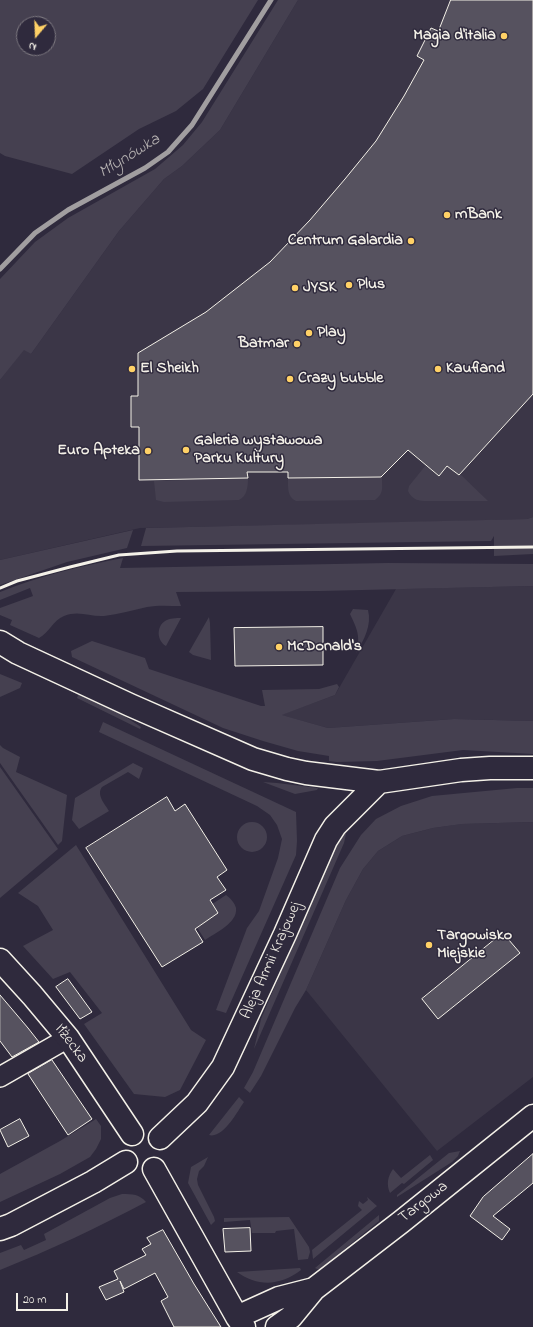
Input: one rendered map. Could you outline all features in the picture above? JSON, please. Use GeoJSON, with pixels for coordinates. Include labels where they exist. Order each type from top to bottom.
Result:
{"type":"FeatureCollection","features":[{"type":"Feature","properties":{"kind":"street"},"geometry":{"type":"LineString","coordinates":[[6,648],[252,759],[306,773],[379,782],[461,770],[533,768]]}},
{"type":"Feature","properties":{"kind":"street","name":"Aleja Armii Krajowej"},"geometry":{"type":"LineString","coordinates":[[160,1138],[197,1103],[223,1067],[285,934],[326,840],[334,826],[379,782]]}},
{"type":"Feature","properties":{"kind":"street","name":"Iłżecka"},"geometry":{"type":"LineString","coordinates":[[0,960],[68,1038],[132,1134]]}},
{"type":"Feature","properties":{"kind":"street"},"geometry":{"type":"LineString","coordinates":[[0,1077],[68,1038]]}},
{"type":"Feature","properties":{"kind":"street","name":"Targowa"},"geometry":{"type":"LineString","coordinates":[[277,1327],[291,1316],[314,1289],[533,1116]]}},
{"type":"Feature","properties":{"kind":"street"},"geometry":{"type":"LineString","coordinates":[[140,1130],[149,1131],[160,1138],[163,1143],[164,1152],[161,1162],[154,1169],[147,1171],[138,1170],[126,1162],[123,1149],[125,1141],[132,1134],[140,1130]]}},
{"type":"Feature","properties":{"kind":"street"},"geometry":{"type":"LineString","coordinates":[[0,1229],[11,1225],[93,1182],[126,1162]]}},
{"type":"Feature","properties":{"kind":"street"},"geometry":{"type":"LineString","coordinates":[[154,1169],[241,1322]]}},
{"type":"Feature","properties":{"kind":"street","name":"Targowa"},"geometry":{"type":"LineString","coordinates":[[241,1322],[279,1298],[314,1289]]}},
{"type":"Feature","properties":{"kind":"shaded area"},"geometry":{"type":"Polygon","coordinates":[[[0,0],[258,0],[203,89],[176,111],[139,129],[72,174],[5,156],[0,153],[0,0]]]}},
{"type":"Feature","properties":{"kind":"shaded area"},"geometry":{"type":"Polygon","coordinates":[[[278,0],[298,0],[220,130],[182,166],[164,179],[119,231],[31,354],[24,350],[0,380],[0,279],[35,242],[68,218],[155,169],[183,145],[202,122],[278,0]]]}},
{"type":"Feature","properties":{"kind":"shaded area"},"geometry":{"type":"Polygon","coordinates":[[[298,0],[533,0],[533,517],[527,519],[388,523],[140,528],[0,560],[0,380],[24,349],[31,354],[119,231],[164,179],[182,166],[220,130],[298,0]]]}},
{"type":"Feature","properties":{"kind":"shaded area"},"geometry":{"type":"Polygon","coordinates":[[[426,465],[438,476],[447,466],[459,475],[460,474],[488,501],[424,501],[414,498],[408,491],[409,486],[426,465]]]}},
{"type":"Feature","properties":{"kind":"shaded area"},"geometry":{"type":"Polygon","coordinates":[[[382,477],[381,493],[375,500],[296,501],[291,497],[288,488],[288,478],[382,477]]]}},
{"type":"Feature","properties":{"kind":"shaded area"},"geometry":{"type":"Polygon","coordinates":[[[248,478],[245,494],[239,500],[164,502],[156,500],[154,481],[248,478]]]}},
{"type":"Feature","properties":{"kind":"shaded area"},"geometry":{"type":"Polygon","coordinates":[[[533,517],[533,554],[494,556],[494,536],[491,541],[141,546],[146,528],[527,519],[533,517]]]}},
{"type":"Feature","properties":{"kind":"shaded area"},"geometry":{"type":"Polygon","coordinates":[[[133,530],[127,548],[67,562],[0,585],[0,560],[133,530]]]}},
{"type":"Feature","properties":{"kind":"shaded area"},"geometry":{"type":"Polygon","coordinates":[[[123,558],[120,568],[388,563],[533,564],[533,586],[320,591],[176,592],[181,606],[151,606],[104,616],[69,614],[57,620],[46,633],[39,638],[10,625],[12,620],[0,615],[0,608],[33,596],[30,588],[0,600],[0,592],[61,572],[123,558]]]}},
{"type":"Feature","properties":{"kind":"shaded area"},"geometry":{"type":"Polygon","coordinates":[[[533,586],[533,721],[454,719],[328,728],[281,715],[335,695],[396,589],[533,586]]]}},
{"type":"Feature","properties":{"kind":"shaded area"},"geometry":{"type":"Polygon","coordinates":[[[353,609],[368,610],[369,616],[368,627],[362,643],[356,653],[358,633],[350,614],[353,609]]]}},
{"type":"Feature","properties":{"kind":"shaded area"},"geometry":{"type":"Polygon","coordinates":[[[209,617],[211,660],[193,655],[189,652],[209,617]]]}},
{"type":"Feature","properties":{"kind":"shaded area"},"geometry":{"type":"Polygon","coordinates":[[[181,618],[166,646],[159,637],[160,627],[167,620],[181,618]]]}},
{"type":"Feature","properties":{"kind":"shaded area"},"geometry":{"type":"Polygon","coordinates":[[[92,641],[145,658],[149,669],[261,706],[265,706],[262,690],[319,689],[337,684],[339,687],[335,695],[282,715],[328,728],[454,719],[533,721],[533,754],[463,750],[377,761],[329,761],[329,756],[298,751],[223,728],[72,657],[71,651],[92,641]]]}},
{"type":"Feature","properties":{"kind":"shaded area"},"geometry":{"type":"Polygon","coordinates":[[[0,674],[22,683],[20,688],[0,697],[0,674]]]}},
{"type":"Feature","properties":{"kind":"shaded area"},"geometry":{"type":"Polygon","coordinates":[[[80,691],[98,699],[141,727],[140,729],[77,698],[80,691]]]}},
{"type":"Feature","properties":{"kind":"shaded area"},"geometry":{"type":"Polygon","coordinates":[[[103,722],[296,812],[296,855],[226,1013],[216,1010],[247,928],[259,911],[278,858],[282,839],[277,825],[270,815],[257,806],[99,732],[103,722]]]}},
{"type":"Feature","properties":{"kind":"shaded area"},"geometry":{"type":"Polygon","coordinates":[[[0,745],[20,757],[16,772],[67,795],[62,841],[58,845],[0,763],[0,745]]]}},
{"type":"Feature","properties":{"kind":"shaded area"},"geometry":{"type":"Polygon","coordinates":[[[133,763],[143,768],[139,779],[128,772],[102,787],[100,793],[103,802],[109,811],[79,829],[72,820],[75,798],[133,763]]]}},
{"type":"Feature","properties":{"kind":"shaded area"},"geometry":{"type":"Polygon","coordinates":[[[0,767],[58,849],[0,898],[0,767]]]}},
{"type":"Feature","properties":{"kind":"shaded area"},"geometry":{"type":"Polygon","coordinates":[[[263,782],[318,788],[317,790],[295,794],[263,782]]]}},
{"type":"Feature","properties":{"kind":"shaded area"},"geometry":{"type":"Polygon","coordinates":[[[517,788],[533,788],[533,822],[462,824],[433,828],[402,836],[378,851],[363,869],[346,900],[306,990],[295,1008],[261,1076],[250,1093],[244,1088],[253,1072],[340,868],[361,835],[376,819],[401,806],[432,796],[517,788]]]}},
{"type":"Feature","properties":{"kind":"shaded area"},"geometry":{"type":"Polygon","coordinates":[[[252,822],[263,826],[267,837],[263,848],[252,852],[241,848],[237,837],[241,826],[252,822]]]}},
{"type":"Feature","properties":{"kind":"shaded area","name":"Targowisko Miejskie"},"geometry":{"type":"Polygon","coordinates":[[[533,822],[533,1077],[437,1151],[306,990],[346,900],[363,869],[378,851],[402,836],[433,828],[461,824],[533,822]]]}},
{"type":"Feature","properties":{"kind":"shaded area"},"geometry":{"type":"Polygon","coordinates":[[[345,832],[344,843],[254,1049],[261,1019],[332,853],[345,832]]]}},
{"type":"Feature","properties":{"kind":"shaded area"},"geometry":{"type":"Polygon","coordinates":[[[76,845],[191,1030],[206,1040],[180,1090],[165,1097],[134,1094],[84,1024],[102,1013],[70,972],[53,979],[23,946],[53,930],[38,906],[18,893],[76,845]]]}},
{"type":"Feature","properties":{"kind":"shaded area"},"geometry":{"type":"Polygon","coordinates":[[[226,895],[235,906],[236,913],[230,923],[205,940],[191,918],[226,895]]]}},
{"type":"Feature","properties":{"kind":"shaded area"},"geometry":{"type":"Polygon","coordinates":[[[239,1097],[244,1102],[234,1118],[219,1133],[209,1135],[239,1097]]]}},
{"type":"Feature","properties":{"kind":"shaded area"},"geometry":{"type":"Polygon","coordinates":[[[96,1119],[101,1126],[101,1139],[90,1157],[60,1174],[0,1202],[0,1174],[96,1119]]]}},
{"type":"Feature","properties":{"kind":"shaded area"},"geometry":{"type":"Polygon","coordinates":[[[460,1151],[458,1156],[452,1162],[397,1197],[397,1195],[449,1153],[460,1151]]]}},
{"type":"Feature","properties":{"kind":"shaded area"},"geometry":{"type":"Polygon","coordinates":[[[430,1155],[433,1160],[404,1184],[402,1183],[390,1193],[388,1180],[393,1169],[401,1178],[430,1155]]]}},
{"type":"Feature","properties":{"kind":"shaded area"},"geometry":{"type":"Polygon","coordinates":[[[208,1157],[204,1166],[199,1171],[197,1179],[198,1185],[214,1217],[215,1221],[211,1225],[188,1183],[191,1167],[208,1157]]]}},
{"type":"Feature","properties":{"kind":"shaded area"},"geometry":{"type":"Polygon","coordinates":[[[122,1194],[136,1195],[141,1197],[146,1202],[74,1238],[0,1270],[0,1253],[21,1245],[24,1250],[46,1240],[44,1234],[110,1198],[122,1194]]]}},
{"type":"Feature","properties":{"kind":"shaded area"},"geometry":{"type":"Polygon","coordinates":[[[367,1197],[377,1206],[313,1259],[312,1250],[362,1210],[358,1206],[359,1201],[363,1204],[368,1200],[367,1197]]]}},
{"type":"Feature","properties":{"kind":"shaded area"},"geometry":{"type":"Polygon","coordinates":[[[379,1215],[379,1221],[320,1269],[315,1268],[379,1215]]]}},
{"type":"Feature","properties":{"kind":"shaded area"},"geometry":{"type":"Polygon","coordinates":[[[289,1217],[309,1247],[310,1252],[308,1259],[298,1260],[294,1229],[276,1231],[275,1233],[252,1233],[250,1220],[224,1222],[224,1218],[289,1217]]]}},
{"type":"Feature","properties":{"kind":"shaded area"},"geometry":{"type":"Polygon","coordinates":[[[300,1268],[301,1270],[285,1279],[269,1283],[253,1280],[237,1272],[300,1268]]]}},
{"type":"Feature","properties":{"kind":"building","name":"Centrum Galardia"},"geometry":{"type":"Polygon","coordinates":[[[451,0],[533,0],[533,394],[459,475],[447,466],[439,476],[408,450],[381,477],[288,478],[288,472],[247,472],[248,478],[139,480],[139,427],[131,427],[131,396],[138,396],[138,353],[206,312],[270,262],[310,220],[376,141],[424,60],[417,56],[431,28],[438,31],[451,0]]]}},
{"type":"Feature","properties":{"kind":"building","name":"McDonald's"},"geometry":{"type":"Polygon","coordinates":[[[323,627],[323,665],[235,666],[234,628],[323,627]]]}},
{"type":"Feature","properties":{"kind":"building"},"geometry":{"type":"Polygon","coordinates":[[[167,797],[175,811],[185,804],[227,870],[217,877],[226,890],[210,900],[218,913],[195,929],[203,942],[162,967],[86,848],[167,797]]]}},
{"type":"Feature","properties":{"kind":"building"},"geometry":{"type":"Polygon","coordinates":[[[503,933],[520,953],[438,1019],[422,999],[503,933]]]}},
{"type":"Feature","properties":{"kind":"building"},"geometry":{"type":"Polygon","coordinates":[[[68,979],[92,1012],[80,1019],[56,987],[68,979]]]}},
{"type":"Feature","properties":{"kind":"building"},"geometry":{"type":"Polygon","coordinates":[[[0,995],[39,1042],[12,1057],[0,1041],[0,995]]]}},
{"type":"Feature","properties":{"kind":"building"},"geometry":{"type":"Polygon","coordinates":[[[52,1060],[92,1119],[68,1135],[28,1074],[52,1060]]]}},
{"type":"Feature","properties":{"kind":"building"},"geometry":{"type":"Polygon","coordinates":[[[20,1119],[29,1136],[8,1147],[0,1130],[20,1119]]]}},
{"type":"Feature","properties":{"kind":"building"},"geometry":{"type":"Polygon","coordinates":[[[533,1154],[533,1183],[493,1216],[510,1229],[502,1240],[470,1216],[483,1197],[533,1154]]]}},
{"type":"Feature","properties":{"kind":"building"},"geometry":{"type":"Polygon","coordinates":[[[250,1228],[251,1251],[225,1252],[223,1229],[250,1228]]]}},
{"type":"Feature","properties":{"kind":"building"},"geometry":{"type":"Polygon","coordinates":[[[163,1230],[221,1327],[174,1327],[161,1301],[168,1297],[155,1273],[124,1289],[120,1281],[124,1292],[106,1300],[99,1287],[118,1279],[114,1271],[146,1255],[142,1249],[151,1244],[147,1238],[163,1230]]]}},
{"type":"Feature","properties":{"kind":"waterway","name":"Młynówka"},"geometry":{"type":"LineString","coordinates":[[0,269],[35,233],[68,210],[145,168],[168,152],[192,125],[271,0]]}},
{"type":"Feature","properties":{"kind":"railway"},"geometry":{"type":"LineString","coordinates":[[0,588],[17,581],[119,555],[177,551],[533,547]]}},
{"type":"Feature","properties":{"kind":"place","name":"Magia d'italia"},"geometry":{"type":"Point","coordinates":[504,36]}},
{"type":"Feature","properties":{"kind":"place","name":"mBank"},"geometry":{"type":"Point","coordinates":[447,215]}},
{"type":"Feature","properties":{"kind":"place","name":"Centrum Galardia"},"geometry":{"type":"Point","coordinates":[411,241]}},
{"type":"Feature","properties":{"kind":"place","name":"Plus"},"geometry":{"type":"Point","coordinates":[349,285]}},
{"type":"Feature","properties":{"kind":"place","name":"JYSK"},"geometry":{"type":"Point","coordinates":[295,288]}},
{"type":"Feature","properties":{"kind":"place","name":"Play"},"geometry":{"type":"Point","coordinates":[309,333]}},
{"type":"Feature","properties":{"kind":"place","name":"Batmar"},"geometry":{"type":"Point","coordinates":[297,344]}},
{"type":"Feature","properties":{"kind":"place","name":"El Sheikh"},"geometry":{"type":"Point","coordinates":[132,369]}},
{"type":"Feature","properties":{"kind":"place","name":"Kaufland"},"geometry":{"type":"Point","coordinates":[438,369]}},
{"type":"Feature","properties":{"kind":"place","name":"Crazy bubble"},"geometry":{"type":"Point","coordinates":[290,379]}},
{"type":"Feature","properties":{"kind":"place","name":"Galeria wystawowa Parku Kultury"},"geometry":{"type":"Point","coordinates":[186,450]}},
{"type":"Feature","properties":{"kind":"place","name":"Euro Apteka"},"geometry":{"type":"Point","coordinates":[148,451]}},
{"type":"Feature","properties":{"kind":"place","name":"McDonald's"},"geometry":{"type":"Point","coordinates":[279,647]}},
{"type":"Feature","properties":{"kind":"place","name":"Targowisko Miejskie"},"geometry":{"type":"Point","coordinates":[429,945]}}]}
